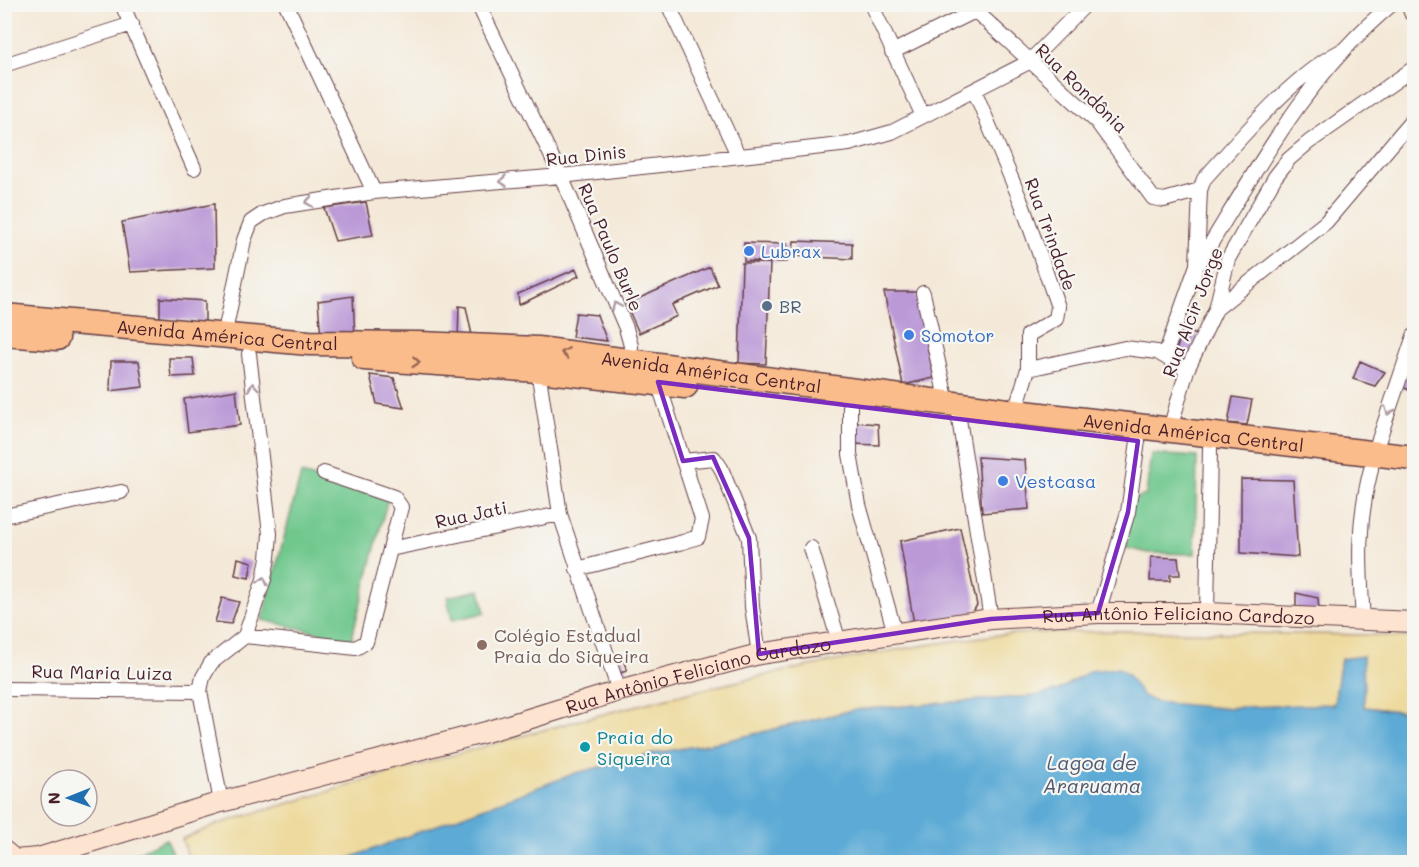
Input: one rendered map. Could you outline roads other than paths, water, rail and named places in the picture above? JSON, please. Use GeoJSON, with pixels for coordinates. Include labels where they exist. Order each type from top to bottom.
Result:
{"type":"FeatureCollection","features":[{"type":"Feature","properties":{"kind":"highway","name":"Avenida América Central"},"geometry":{"type":"LineString","coordinates":[[4,316],[106,334],[249,354],[538,370],[629,370],[658,382],[850,406],[1015,412],[1170,429],[1372,461],[1414,474]]}},
{"type":"Feature","properties":{"kind":"highway","name":"Avenida América Central"},"geometry":{"type":"LineString","coordinates":[[4,334],[224,337],[309,343],[420,344],[538,349],[629,370],[953,411],[1138,441],[1372,461],[1414,458]]}},
{"type":"Feature","properties":{"kind":"street"},"geometry":{"type":"LineString","coordinates":[[122,4],[194,168]]}},
{"type":"Feature","properties":{"kind":"street"},"geometry":{"type":"LineString","coordinates":[[286,4],[374,192]]}},
{"type":"Feature","properties":{"kind":"street","name":"Rua Paulo Burle"},"geometry":{"type":"LineString","coordinates":[[478,4],[561,176],[630,338],[629,370]]}},
{"type":"Feature","properties":{"kind":"street"},"geometry":{"type":"LineString","coordinates":[[668,4],[738,155]]}},
{"type":"Feature","properties":{"kind":"street"},"geometry":{"type":"LineString","coordinates":[[871,4],[923,117]]}},
{"type":"Feature","properties":{"kind":"street","name":"Rua Dinis"},"geometry":{"type":"LineString","coordinates":[[224,337],[244,240],[251,222],[263,214],[285,206],[374,192],[561,176],[849,144],[892,132],[975,92],[1029,62],[1086,4]]}},
{"type":"Feature","properties":{"kind":"street"},"geometry":{"type":"LineString","coordinates":[[1165,355],[1197,265],[1268,148],[1341,51],[1392,4]]}},
{"type":"Feature","properties":{"kind":"street"},"geometry":{"type":"LineString","coordinates":[[1411,4],[1414,12]]}},
{"type":"Feature","properties":{"kind":"street"},"geometry":{"type":"LineString","coordinates":[[892,52],[971,8]]}},
{"type":"Feature","properties":{"kind":"street","name":"Rua Rondônia"},"geometry":{"type":"LineString","coordinates":[[971,8],[1097,122],[1153,198],[1164,200],[1200,190]]}},
{"type":"Feature","properties":{"kind":"street"},"geometry":{"type":"LineString","coordinates":[[4,65],[132,24]]}},
{"type":"Feature","properties":{"kind":"street"},"geometry":{"type":"LineString","coordinates":[[1197,265],[1200,190],[1204,179],[1294,84],[1317,64],[1341,51]]}},
{"type":"Feature","properties":{"kind":"street","name":"Rua Alcir Jorge"},"geometry":{"type":"LineString","coordinates":[[1170,429],[1187,370],[1216,309],[1228,259],[1275,177],[1289,159],[1366,100],[1414,68]]}},
{"type":"Feature","properties":{"kind":"street","name":"Rua Trindade"},"geometry":{"type":"LineString","coordinates":[[975,92],[1022,204],[1058,307],[1056,319],[1028,335],[1028,369],[1015,412]]}},
{"type":"Feature","properties":{"kind":"street"},"geometry":{"type":"LineString","coordinates":[[4,102],[4,114]]}},
{"type":"Feature","properties":{"kind":"street"},"geometry":{"type":"LineString","coordinates":[[1216,309],[1326,222],[1414,118]]}},
{"type":"Feature","properties":{"kind":"street"},"geometry":{"type":"LineString","coordinates":[[923,293],[953,411],[991,619]]}},
{"type":"Feature","properties":{"kind":"street"},"geometry":{"type":"LineString","coordinates":[[1363,619],[1359,538],[1361,506],[1372,461],[1414,339]]}},
{"type":"Feature","properties":{"kind":"street"},"geometry":{"type":"LineString","coordinates":[[1028,369],[1125,348],[1165,355],[1187,370]]}},
{"type":"Feature","properties":{"kind":"street"},"geometry":{"type":"LineString","coordinates":[[221,802],[200,691],[203,678],[211,663],[245,636],[264,579],[270,534],[249,354]]}},
{"type":"Feature","properties":{"kind":"street"},"geometry":{"type":"LineString","coordinates":[[538,370],[560,514],[619,691]]}},
{"type":"Feature","properties":{"kind":"street"},"geometry":{"type":"LineString","coordinates":[[578,569],[698,537],[702,519],[658,382]]}},
{"type":"Feature","properties":{"kind":"street"},"geometry":{"type":"LineString","coordinates":[[850,406],[850,454],[855,489],[895,633]]}},
{"type":"Feature","properties":{"kind":"street"},"geometry":{"type":"LineString","coordinates":[[1098,612],[1128,512],[1138,441]]}},
{"type":"Feature","properties":{"kind":"street"},"geometry":{"type":"LineString","coordinates":[[1207,614],[1210,448]]}},
{"type":"Feature","properties":{"kind":"street"},"geometry":{"type":"LineString","coordinates":[[683,461],[714,458],[721,468],[737,505],[749,538],[752,607],[759,654]]}},
{"type":"Feature","properties":{"kind":"street"},"geometry":{"type":"LineString","coordinates":[[245,636],[362,647],[366,642],[400,514],[399,501],[394,497],[324,474]]}},
{"type":"Feature","properties":{"kind":"street"},"geometry":{"type":"LineString","coordinates":[[4,516],[121,492]]}},
{"type":"Feature","properties":{"kind":"street","name":"Rua Jati"},"geometry":{"type":"LineString","coordinates":[[390,549],[560,514]]}},
{"type":"Feature","properties":{"kind":"street"},"geometry":{"type":"LineString","coordinates":[[811,548],[839,642]]}},
{"type":"Feature","properties":{"kind":"street","name":"Rua Antônio Feliciano Cardozo"},"geometry":{"type":"LineString","coordinates":[[4,851],[15,860],[27,861],[221,802],[486,732],[619,691],[759,654],[991,619],[1098,612],[1414,622]]}},
{"type":"Feature","properties":{"kind":"street","name":"Rua Maria Luiza"},"geometry":{"type":"LineString","coordinates":[[4,689],[200,691]]}},
{"type":"Feature","properties":{"kind":"water","name":"Lagoa de Araruama"},"geometry":{"type":"Polygon","coordinates":[[[1363,656],[1364,707],[1414,713],[1414,862],[339,862],[576,773],[656,753],[725,741],[853,710],[1036,696],[1059,690],[1090,671],[1118,668],[1127,674],[1143,696],[1155,702],[1221,708],[1334,704],[1341,659],[1363,656]]]}},
{"type":"Feature","properties":{"kind":"place","name":"Lubrax"},"geometry":{"type":"Point","coordinates":[749,251]}},
{"type":"Feature","properties":{"kind":"place","name":"BR"},"geometry":{"type":"Point","coordinates":[767,306]}},
{"type":"Feature","properties":{"kind":"place","name":"Somotor"},"geometry":{"type":"Point","coordinates":[909,335]}},
{"type":"Feature","properties":{"kind":"place","name":"Vestcasa"},"geometry":{"type":"Point","coordinates":[1003,481]}},
{"type":"Feature","properties":{"kind":"place","name":"Colégio Estadual Praia do Siqueira"},"geometry":{"type":"Point","coordinates":[482,645]}},
{"type":"Feature","properties":{"kind":"place","name":"Praia do Siqueira"},"geometry":{"type":"Point","coordinates":[585,747]}}]}
